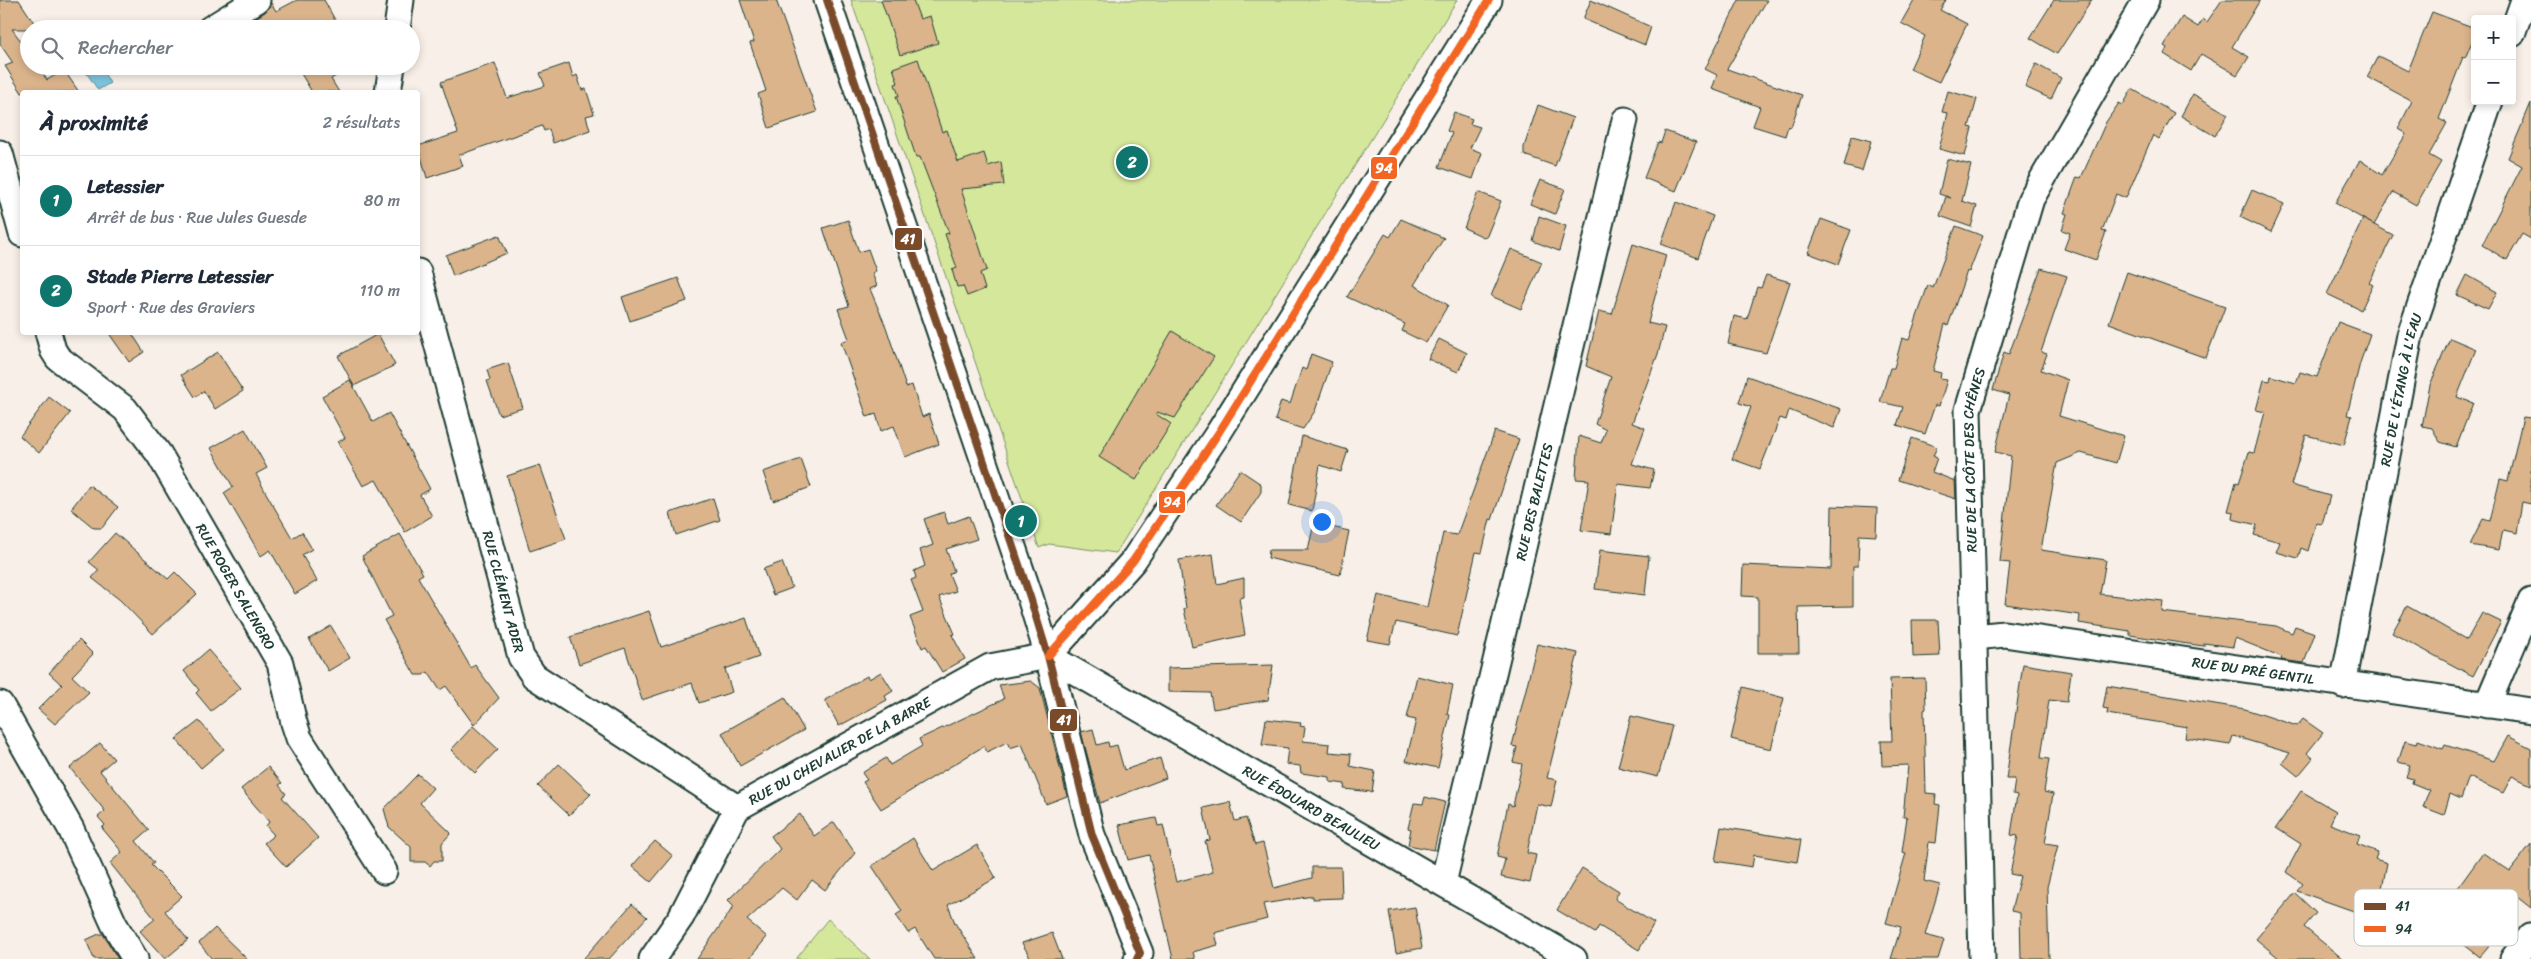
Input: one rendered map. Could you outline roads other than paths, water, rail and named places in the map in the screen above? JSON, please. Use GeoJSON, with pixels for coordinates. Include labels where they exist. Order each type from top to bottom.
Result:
{"type":"FeatureCollection","features":[{"type":"Feature","properties":{"kind":"street"},"geometry":{"type":"LineString","coordinates":[[225,20],[257,0]]}},
{"type":"Feature","properties":{"kind":"street"},"geometry":{"type":"LineString","coordinates":[[398,20],[401,0]]}},
{"type":"Feature","properties":{"kind":"street"},"geometry":{"type":"LineString","coordinates":[[827,0],[1010,538],[1048,656],[1092,835],[1140,953],[1137,959]]}},
{"type":"Feature","properties":{"kind":"street"},"geometry":{"type":"LineString","coordinates":[[1048,656],[1133,561],[1219,432],[1489,0]]}},
{"type":"Feature","properties":{"kind":"street","name":"RUE DE LA CÔTE DES CHÊNES"},"geometry":{"type":"LineString","coordinates":[[1982,959],[1968,410],[2031,199],[2146,0]]}},
{"type":"Feature","properties":{"kind":"street"},"geometry":{"type":"LineString","coordinates":[[2516,23],[2524,0]]}},
{"type":"Feature","properties":{"kind":"street"},"geometry":{"type":"LineString","coordinates":[[388,90],[391,75]]}},
{"type":"Feature","properties":{"kind":"street","name":"RUE DE L'ÉTANG À L'EAU"},"geometry":{"type":"LineString","coordinates":[[2343,685],[2410,335],[2489,105]]}},
{"type":"Feature","properties":{"kind":"street","name":"RUE DES BALETTES"},"geometry":{"type":"LineString","coordinates":[[1443,883],[1625,120]]}},
{"type":"Feature","properties":{"kind":"street"},"geometry":{"type":"LineString","coordinates":[[0,153],[20,227]]}},
{"type":"Feature","properties":{"kind":"street","name":"RUE CLÉMENT ADER"},"geometry":{"type":"LineString","coordinates":[[420,279],[521,657],[534,676],[737,808]]}},
{"type":"Feature","properties":{"kind":"street","name":"RUE ROGER SALENGRO"},"geometry":{"type":"LineString","coordinates":[[49,335],[58,358],[125,409],[159,454],[280,663],[294,723],[300,738],[384,871]]}},
{"type":"Feature","properties":{"kind":"street"},"geometry":{"type":"LineString","coordinates":[[2487,704],[2531,601]]}},
{"type":"Feature","properties":{"kind":"street","name":"RUE DU PRÉ GENTIL"},"geometry":{"type":"LineString","coordinates":[[1975,637],[2004,634],[2531,711]]}},
{"type":"Feature","properties":{"kind":"street","name":"RUE DU CHEVALIER DE LA BARRE"},"geometry":{"type":"LineString","coordinates":[[652,959],[682,917],[737,808],[990,667],[1048,656]]}},
{"type":"Feature","properties":{"kind":"street","name":"RUE ÉDOUARD BEAULIEU"},"geometry":{"type":"LineString","coordinates":[[1048,656],[1574,959]]}},
{"type":"Feature","properties":{"kind":"street"},"geometry":{"type":"LineString","coordinates":[[0,704],[71,828],[114,924],[135,959]]}},
{"type":"Feature","properties":{"kind":"street"},"geometry":{"type":"LineString","coordinates":[[2513,959],[2531,936]]}},
{"type":"Feature","properties":{"kind":"water"},"geometry":{"type":"Polygon","coordinates":[[[88,75],[105,75],[110,83],[98,90],[88,75]]]}},
{"type":"Feature","properties":{"kind":"place","name":"Stade Pierre Letessier"},"geometry":{"type":"Point","coordinates":[1132,162]}},
{"type":"Feature","properties":{"kind":"place","name":"Letessier"},"geometry":{"type":"Point","coordinates":[1021,521]}}]}
